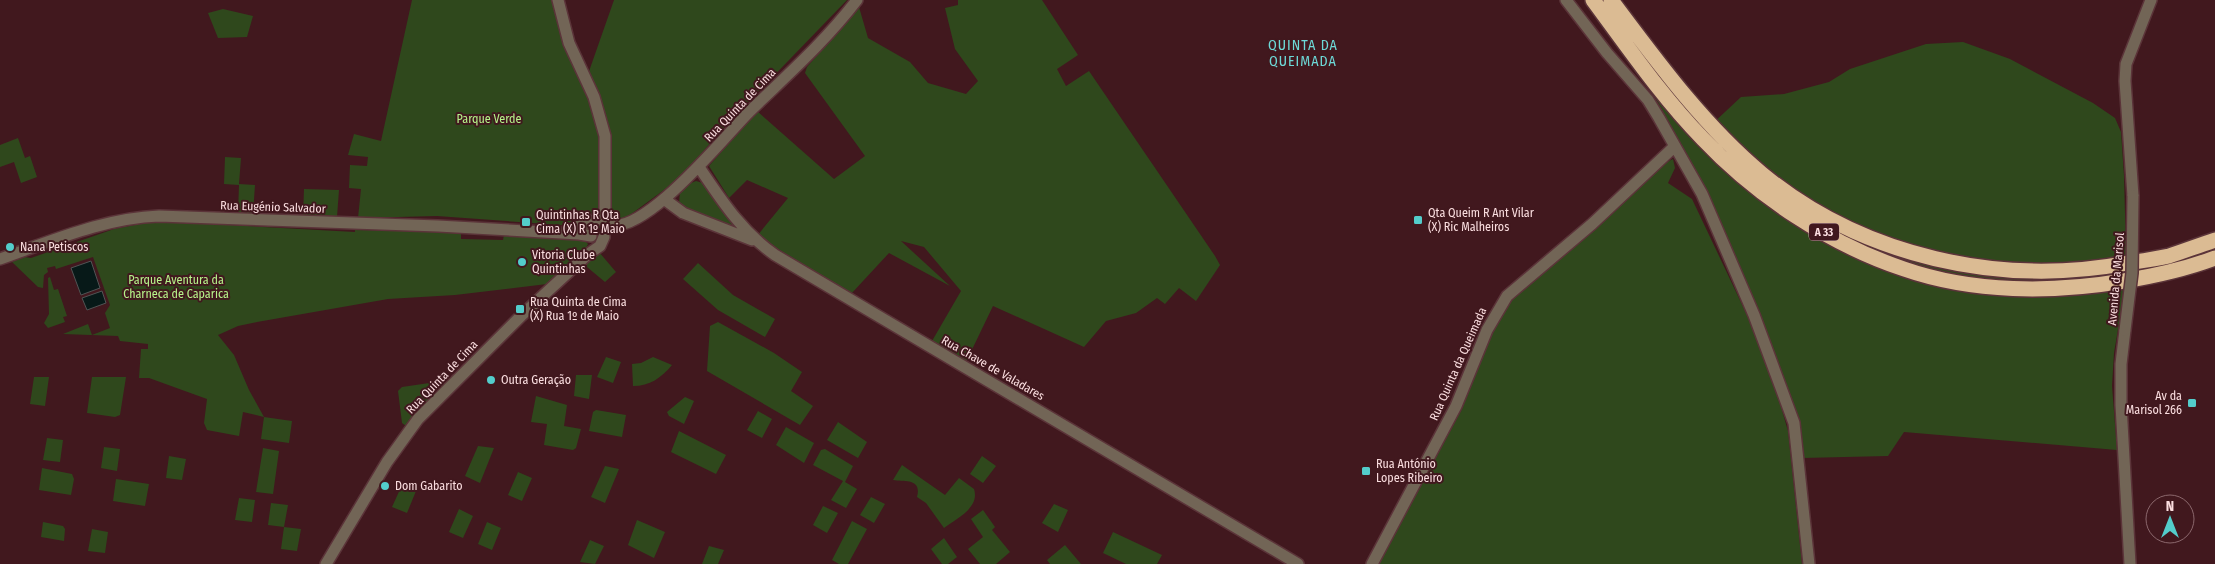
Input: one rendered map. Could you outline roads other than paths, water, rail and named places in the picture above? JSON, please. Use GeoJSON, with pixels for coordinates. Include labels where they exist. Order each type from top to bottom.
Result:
{"type":"FeatureCollection","features":[{"type":"Feature","properties":{"kind":"highway","name":"A 33"},"geometry":{"type":"LineString","coordinates":[[1593,0],[1677,110],[1729,164],[1782,206],[1813,226],[1860,251],[1904,270],[1941,279],[1989,287],[2045,290],[2099,285],[2146,277],[2201,264],[2215,258]]}},
{"type":"Feature","properties":{"kind":"highway","name":"A 33"},"geometry":{"type":"LineString","coordinates":[[1611,0],[1639,37],[1729,144],[1782,190],[1819,214],[1889,246],[1948,263],[2012,272],[2074,271],[2104,268],[2167,256],[2215,240]]}},
{"type":"Feature","properties":{"kind":"street"},"geometry":{"type":"LineString","coordinates":[[558,0],[569,43],[594,97],[605,136],[605,182],[601,232]]}},
{"type":"Feature","properties":{"kind":"street","name":"Rua Quinta de Cima"},"geometry":{"type":"LineString","coordinates":[[326,564],[387,462],[418,419],[521,316],[587,255],[601,232],[633,220],[664,199],[699,167],[747,114],[828,36],[857,0]]}},
{"type":"Feature","properties":{"kind":"street"},"geometry":{"type":"LineString","coordinates":[[1566,0],[1602,48],[1648,100],[1702,194],[1751,306],[1794,423],[1810,564]]}},
{"type":"Feature","properties":{"kind":"street","name":"Avenida da Marisol"},"geometry":{"type":"LineString","coordinates":[[2130,564],[2120,405],[2121,364],[2133,249],[2133,196],[2125,73],[2126,64],[2151,0]]}},
{"type":"Feature","properties":{"kind":"street","name":"Rua Quinta da Queimada"},"geometry":{"type":"LineString","coordinates":[[1372,564],[1456,406],[1487,330],[1507,296],[1592,224],[1675,146]]}},
{"type":"Feature","properties":{"kind":"street","name":"Rua Chave de Valadares"},"geometry":{"type":"LineString","coordinates":[[699,167],[732,215],[755,241],[791,265],[1298,564]]}},
{"type":"Feature","properties":{"kind":"street"},"geometry":{"type":"LineString","coordinates":[[590,222],[600,203],[605,182]]}},
{"type":"Feature","properties":{"kind":"street"},"geometry":{"type":"LineString","coordinates":[[664,199],[683,213],[755,241]]}},
{"type":"Feature","properties":{"kind":"street","name":"Rua Eugénio Salvador"},"geometry":{"type":"LineString","coordinates":[[0,259],[106,224],[148,216],[438,226],[550,232],[601,232],[597,218],[567,230],[550,232]]}},
{"type":"Feature","properties":{"kind":"place","name":"Qta Queim R Ant Vilar (X) Ric Malheiros"},"geometry":{"type":"Point","coordinates":[1418,220]}},
{"type":"Feature","properties":{"kind":"place","name":"Quintinhas R Qta Cima (X) R 1º Maio"},"geometry":{"type":"Point","coordinates":[526,222]}},
{"type":"Feature","properties":{"kind":"place","name":"Nana Petiscos"},"geometry":{"type":"Point","coordinates":[10,247]}},
{"type":"Feature","properties":{"kind":"place","name":"Vitoria Clube Quintinhas"},"geometry":{"type":"Point","coordinates":[522,262]}},
{"type":"Feature","properties":{"kind":"place","name":"Rua Quinta de Cima (X) Rua 1º de Maio"},"geometry":{"type":"Point","coordinates":[520,309]}},
{"type":"Feature","properties":{"kind":"place","name":"Outra Geração"},"geometry":{"type":"Point","coordinates":[491,380]}},
{"type":"Feature","properties":{"kind":"place","name":"Av da Marisol 266"},"geometry":{"type":"Point","coordinates":[2192,403]}},
{"type":"Feature","properties":{"kind":"place","name":"Rua António Lopes Ribeiro"},"geometry":{"type":"Point","coordinates":[1366,471]}},
{"type":"Feature","properties":{"kind":"place","name":"Dom Gabarito"},"geometry":{"type":"Point","coordinates":[385,486]}},
{"type":"Feature","properties":{"kind":"district","name":"QUINTA DA QUEIMADA"},"geometry":{"type":"Point","coordinates":[1303,54]}},
{"type":"Feature","properties":{"kind":"park label","name":"Parque Verde"},"geometry":{"type":"Point","coordinates":[489,119]}},
{"type":"Feature","properties":{"kind":"park label","name":"Parque Aventura da Charneca de Caparica"},"geometry":{"type":"Point","coordinates":[176,287]}}]}
